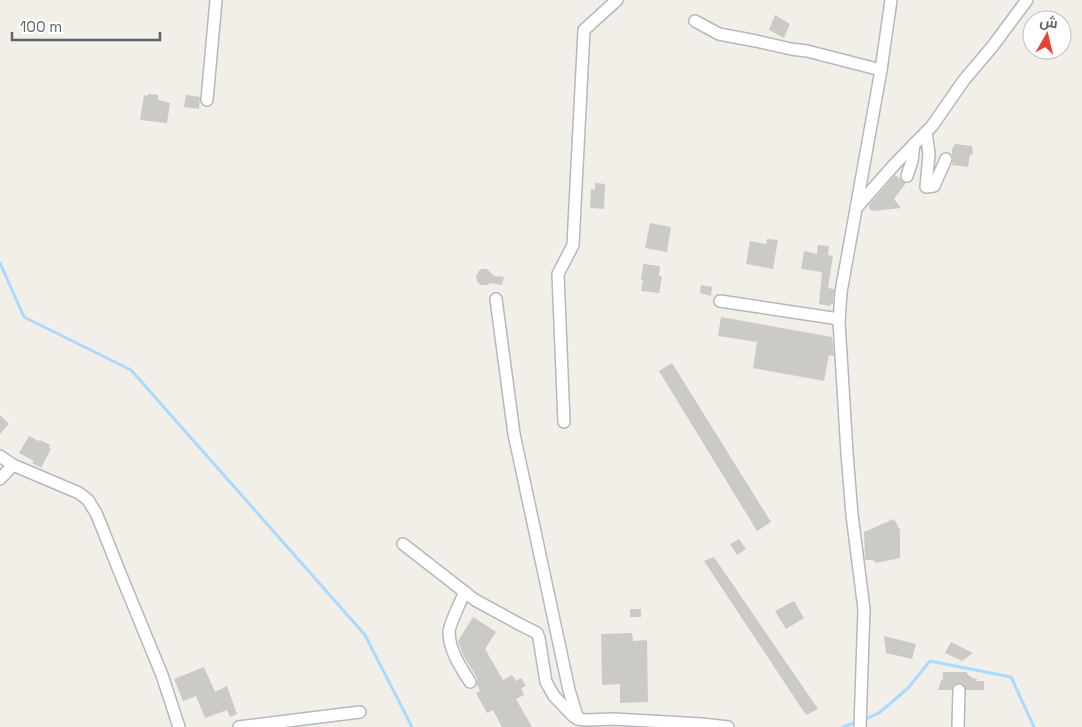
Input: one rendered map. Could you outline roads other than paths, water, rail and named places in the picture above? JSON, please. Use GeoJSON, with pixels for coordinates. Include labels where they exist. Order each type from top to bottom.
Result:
{"type":"FeatureCollection","features":[{"type":"Feature","properties":{"kind":"street"},"geometry":{"type":"LineString","coordinates":[[207,100],[216,0]]}},
{"type":"Feature","properties":{"kind":"street"},"geometry":{"type":"LineString","coordinates":[[564,422],[558,274],[573,245],[584,30],[617,0]]}},
{"type":"Feature","properties":{"kind":"street"},"geometry":{"type":"LineString","coordinates":[[860,727],[864,609],[846,453],[839,319],[841,292],[882,70],[891,0]]}},
{"type":"Feature","properties":{"kind":"street"},"geometry":{"type":"LineString","coordinates":[[856,208],[932,126],[964,80],[992,47],[1027,0]]}},
{"type":"Feature","properties":{"kind":"street"},"geometry":{"type":"LineString","coordinates":[[696,21],[719,34],[807,51],[882,70]]}},
{"type":"Feature","properties":{"kind":"street"},"geometry":{"type":"LineString","coordinates":[[926,132],[929,154],[926,187],[934,186],[946,159]]}},
{"type":"Feature","properties":{"kind":"street"},"geometry":{"type":"LineString","coordinates":[[907,176],[914,144]]}},
{"type":"Feature","properties":{"kind":"street"},"geometry":{"type":"LineString","coordinates":[[496,299],[514,434],[569,690],[578,719]]}},
{"type":"Feature","properties":{"kind":"street"},"geometry":{"type":"LineString","coordinates":[[720,301],[839,319]]}},
{"type":"Feature","properties":{"kind":"street"},"geometry":{"type":"LineString","coordinates":[[0,456],[12,465],[79,493],[88,500],[96,513],[162,675],[178,727]]}},
{"type":"Feature","properties":{"kind":"street"},"geometry":{"type":"LineString","coordinates":[[0,479],[12,465]]}},
{"type":"Feature","properties":{"kind":"street"},"geometry":{"type":"LineString","coordinates":[[403,544],[475,600],[537,633],[540,638],[546,682],[554,696],[578,719],[614,719],[728,727]]}},
{"type":"Feature","properties":{"kind":"street"},"geometry":{"type":"LineString","coordinates":[[465,592],[449,631],[452,647],[459,666],[470,682]]}},
{"type":"Feature","properties":{"kind":"street"},"geometry":{"type":"LineString","coordinates":[[958,727],[959,690]]}},
{"type":"Feature","properties":{"kind":"street"},"geometry":{"type":"LineString","coordinates":[[239,727],[360,712]]}},
{"type":"Feature","properties":{"kind":"waterway"},"geometry":{"type":"LineString","coordinates":[[0,263],[24,317],[131,370],[365,635],[412,727]]}},
{"type":"Feature","properties":{"kind":"waterway"},"geometry":{"type":"LineString","coordinates":[[863,720],[879,713],[908,688],[930,661],[1011,677],[1034,727]]}},
{"type":"Feature","properties":{"kind":"waterway"},"geometry":{"type":"LineString","coordinates":[[843,727],[857,722]]}}]}
